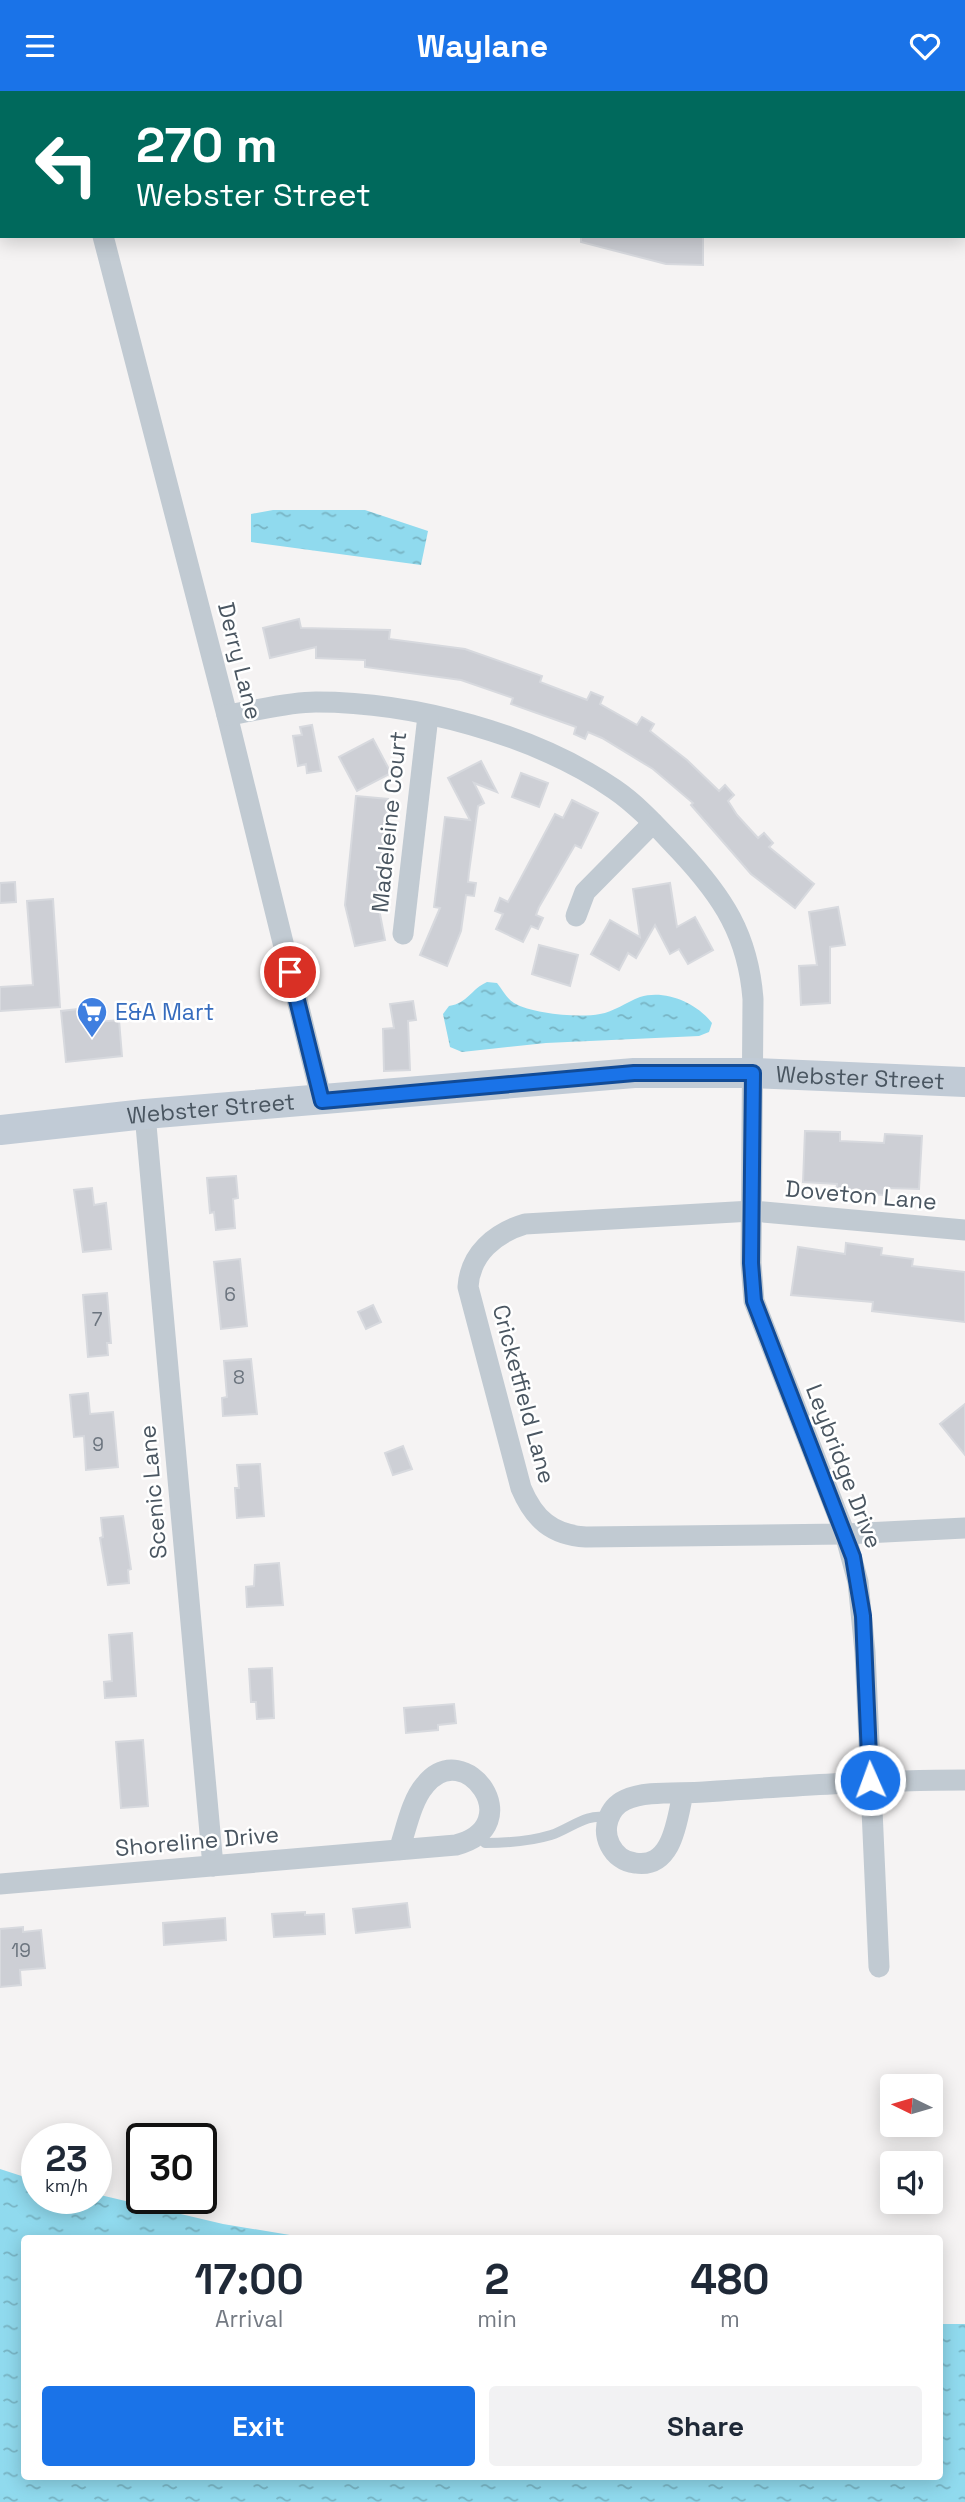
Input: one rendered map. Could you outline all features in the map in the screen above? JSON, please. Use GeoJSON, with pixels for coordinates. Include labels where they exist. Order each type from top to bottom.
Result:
{"type":"FeatureCollection","features":[{"type":"Feature","properties":{"kind":"main road","name":"Webster Street"},"geometry":{"type":"LineString","coordinates":[[0,1130],[145,1114],[634,1073],[753,1073],[965,1082]]}},
{"type":"Feature","properties":{"kind":"street","name":"Derry Lane"},"geometry":{"type":"LineString","coordinates":[[104,238],[227,715],[322,1101]]}},
{"type":"Feature","properties":{"kind":"street","name":"Leybridge Drive"},"geometry":{"type":"LineString","coordinates":[[227,715],[314,702],[358,704],[459,722],[554,756],[617,791],[653,823],[713,890],[744,943],[751,969],[753,999],[751,1281],[759,1319],[853,1557],[863,1616],[879,1967]]}},
{"type":"Feature","properties":{"kind":"street","name":"Madeleine Court"},"geometry":{"type":"LineString","coordinates":[[403,934],[428,716]]}},
{"type":"Feature","properties":{"kind":"street"},"geometry":{"type":"LineString","coordinates":[[576,915],[584,892],[653,823]]}},
{"type":"Feature","properties":{"kind":"street","name":"Scenic Lane"},"geometry":{"type":"LineString","coordinates":[[145,1114],[213,1866]]}},
{"type":"Feature","properties":{"kind":"street","name":"Doveton Lane"},"geometry":{"type":"LineString","coordinates":[[752,1211],[965,1230]]}},
{"type":"Feature","properties":{"kind":"street","name":"Cricketfield Lane"},"geometry":{"type":"LineString","coordinates":[[752,1211],[525,1224],[498,1234],[476,1258],[469,1274],[468,1287],[521,1488],[530,1508],[544,1524],[574,1537],[845,1534],[965,1528]]}},
{"type":"Feature","properties":{"kind":"street"},"geometry":{"type":"LineString","coordinates":[[399,1850],[419,1794],[434,1776],[445,1772],[468,1774],[485,1790],[490,1813],[478,1835]]}},
{"type":"Feature","properties":{"kind":"street"},"geometry":{"type":"LineString","coordinates":[[683,1793],[670,1845],[654,1861],[631,1863],[613,1851],[608,1840],[608,1818],[621,1802],[632,1797],[683,1793],[870,1780],[965,1780]]}},
{"type":"Feature","properties":{"kind":"street","name":"Shoreline Drive"},"geometry":{"type":"LineString","coordinates":[[0,1884],[456,1845],[478,1835]]}},
{"type":"Feature","properties":{"kind":"lane"},"geometry":{"type":"LineString","coordinates":[[478,1835],[485,1843],[535,1839],[549,1836],[595,1816],[608,1818]]}},
{"type":"Feature","properties":{"kind":"water"},"geometry":{"type":"Polygon","coordinates":[[[273,510],[365,510],[428,531],[421,565],[251,542],[251,514],[273,510]]]}},
{"type":"Feature","properties":{"kind":"water"},"geometry":{"type":"Polygon","coordinates":[[[487,982],[497,983],[514,1003],[544,1012],[569,1015],[600,1014],[640,997],[660,995],[680,999],[698,1009],[712,1023],[709,1032],[699,1036],[546,1043],[462,1052],[450,1047],[443,1014],[449,1006],[461,1002],[487,982]]]}},
{"type":"Feature","properties":{"kind":"water"},"geometry":{"type":"Polygon","coordinates":[[[0,2169],[21,2176],[21,2214],[112,2214],[112,2198],[126,2201],[126,2214],[181,2214],[290,2235],[21,2235],[21,2480],[943,2480],[943,2324],[965,2324],[965,2502],[0,2502],[0,2169]]]}},
{"type":"Feature","properties":{"kind":"building"},"geometry":{"type":"Polygon","coordinates":[[[581,238],[703,238],[703,265],[666,264],[581,242],[581,238]]]}},
{"type":"Feature","properties":{"kind":"building"},"geometry":{"type":"Polygon","coordinates":[[[299,619],[301,628],[390,630],[389,639],[465,649],[542,676],[540,682],[587,700],[591,692],[603,697],[600,704],[637,725],[642,717],[654,724],[650,731],[687,760],[719,791],[725,785],[734,795],[728,801],[737,815],[758,838],[764,833],[773,843],[769,847],[814,884],[795,908],[751,874],[691,805],[693,803],[653,769],[602,738],[588,732],[585,739],[574,734],[576,727],[511,704],[513,698],[461,680],[365,667],[365,660],[316,658],[316,647],[270,658],[263,628],[299,619]]]}},
{"type":"Feature","properties":{"kind":"building"},"geometry":{"type":"Polygon","coordinates":[[[312,725],[321,771],[307,773],[306,764],[298,766],[293,736],[302,735],[300,727],[312,725]]]}},
{"type":"Feature","properties":{"kind":"building"},"geometry":{"type":"Polygon","coordinates":[[[373,739],[391,773],[357,791],[339,757],[373,739]]]}},
{"type":"Feature","properties":{"kind":"building"},"geometry":{"type":"Polygon","coordinates":[[[481,761],[497,792],[474,783],[484,803],[478,806],[468,882],[476,883],[474,896],[466,895],[461,931],[447,966],[420,955],[440,908],[434,907],[445,817],[470,820],[448,778],[481,761]]]}},
{"type":"Feature","properties":{"kind":"building"},"geometry":{"type":"Polygon","coordinates":[[[521,773],[548,783],[539,807],[512,797],[521,773]]]}},
{"type":"Feature","properties":{"kind":"building"},"geometry":{"type":"Polygon","coordinates":[[[356,796],[388,799],[378,904],[385,940],[355,946],[345,905],[356,796]]]}},
{"type":"Feature","properties":{"kind":"building"},"geometry":{"type":"Polygon","coordinates":[[[572,800],[598,813],[581,848],[575,845],[539,907],[536,915],[543,918],[538,929],[531,926],[523,942],[496,929],[503,914],[495,911],[500,898],[508,902],[555,814],[563,818],[572,800]]]}},
{"type":"Feature","properties":{"kind":"building"},"geometry":{"type":"Polygon","coordinates":[[[15,882],[16,902],[0,903],[0,883],[15,882]]]}},
{"type":"Feature","properties":{"kind":"building"},"geometry":{"type":"Polygon","coordinates":[[[670,883],[677,927],[695,917],[713,950],[688,964],[679,949],[670,954],[655,925],[636,958],[628,953],[619,970],[591,954],[610,920],[640,937],[633,889],[670,883]]]}},
{"type":"Feature","properties":{"kind":"building"},"geometry":{"type":"Polygon","coordinates":[[[53,899],[60,1007],[0,1011],[0,987],[33,985],[27,901],[53,899]]]}},
{"type":"Feature","properties":{"kind":"building"},"geometry":{"type":"Polygon","coordinates":[[[838,907],[845,945],[830,947],[830,1003],[801,1005],[799,966],[817,965],[809,912],[838,907]]]}},
{"type":"Feature","properties":{"kind":"building"},"geometry":{"type":"Polygon","coordinates":[[[539,945],[578,955],[570,986],[532,974],[539,945]]]}},
{"type":"Feature","properties":{"kind":"building"},"geometry":{"type":"Polygon","coordinates":[[[413,1001],[416,1020],[408,1021],[410,1070],[384,1071],[383,1029],[394,1028],[390,1004],[413,1001]]]}},
{"type":"Feature","properties":{"kind":"building","name":"E&A Mart"},"geometry":{"type":"Polygon","coordinates":[[[96,1007],[98,1022],[119,1020],[122,1056],[66,1062],[61,1011],[96,1007]]]}},
{"type":"Feature","properties":{"kind":"building"},"geometry":{"type":"Polygon","coordinates":[[[805,1131],[840,1132],[840,1141],[884,1143],[885,1134],[922,1136],[919,1189],[886,1188],[886,1195],[836,1193],[837,1184],[803,1182],[805,1131]]]}},
{"type":"Feature","properties":{"kind":"building"},"geometry":{"type":"Polygon","coordinates":[[[236,1176],[238,1198],[233,1199],[235,1228],[216,1230],[214,1212],[210,1213],[207,1178],[236,1176]]]}},
{"type":"Feature","properties":{"kind":"building"},"geometry":{"type":"Polygon","coordinates":[[[92,1188],[94,1205],[106,1203],[111,1249],[83,1252],[74,1190],[92,1188]]]}},
{"type":"Feature","properties":{"kind":"building"},"geometry":{"type":"Polygon","coordinates":[[[846,1243],[882,1248],[881,1255],[913,1259],[912,1266],[965,1272],[965,1322],[872,1311],[873,1302],[791,1295],[798,1247],[845,1254],[846,1243]]]}},
{"type":"Feature","properties":{"kind":"building"},"geometry":{"type":"Polygon","coordinates":[[[240,1259],[247,1326],[221,1329],[214,1262],[240,1259]]]}},
{"type":"Feature","properties":{"kind":"building"},"geometry":{"type":"Polygon","coordinates":[[[107,1293],[111,1343],[107,1343],[108,1355],[88,1357],[83,1295],[107,1293]]]}},
{"type":"Feature","properties":{"kind":"building"},"geometry":{"type":"Polygon","coordinates":[[[373,1305],[381,1322],[366,1329],[358,1312],[373,1305]]]}},
{"type":"Feature","properties":{"kind":"building"},"geometry":{"type":"Polygon","coordinates":[[[251,1359],[257,1414],[223,1416],[222,1398],[227,1397],[224,1361],[251,1359]]]}},
{"type":"Feature","properties":{"kind":"building"},"geometry":{"type":"Polygon","coordinates":[[[88,1393],[90,1414],[113,1412],[118,1467],[86,1470],[84,1436],[74,1437],[70,1395],[88,1393]]]}},
{"type":"Feature","properties":{"kind":"building"},"geometry":{"type":"Polygon","coordinates":[[[965,1404],[965,1455],[940,1424],[965,1404]]]}},
{"type":"Feature","properties":{"kind":"building"},"geometry":{"type":"Polygon","coordinates":[[[403,1446],[412,1469],[393,1475],[385,1453],[403,1446]]]}},
{"type":"Feature","properties":{"kind":"building"},"geometry":{"type":"Polygon","coordinates":[[[260,1464],[264,1516],[237,1518],[237,1465],[260,1464]]]}},
{"type":"Feature","properties":{"kind":"building"},"geometry":{"type":"Polygon","coordinates":[[[123,1516],[131,1569],[128,1570],[129,1583],[108,1585],[100,1538],[103,1537],[101,1518],[123,1516]]]}},
{"type":"Feature","properties":{"kind":"building"},"geometry":{"type":"Polygon","coordinates":[[[279,1563],[283,1605],[247,1607],[246,1587],[254,1586],[255,1565],[279,1563]]]}},
{"type":"Feature","properties":{"kind":"building"},"geometry":{"type":"Polygon","coordinates":[[[132,1633],[136,1696],[105,1698],[104,1682],[112,1681],[109,1635],[132,1633]]]}},
{"type":"Feature","properties":{"kind":"building"},"geometry":{"type":"Polygon","coordinates":[[[272,1668],[274,1718],[257,1719],[256,1702],[251,1702],[249,1669],[272,1668]]]}},
{"type":"Feature","properties":{"kind":"building"},"geometry":{"type":"Polygon","coordinates":[[[454,1704],[456,1723],[438,1725],[438,1730],[406,1733],[404,1708],[454,1704]]]}},
{"type":"Feature","properties":{"kind":"building"},"geometry":{"type":"Polygon","coordinates":[[[143,1740],[148,1806],[121,1808],[116,1742],[143,1740]]]}},
{"type":"Feature","properties":{"kind":"building"},"geometry":{"type":"Polygon","coordinates":[[[407,1903],[410,1927],[356,1933],[353,1909],[407,1903]]]}},
{"type":"Feature","properties":{"kind":"building"},"geometry":{"type":"Polygon","coordinates":[[[305,1912],[305,1915],[324,1914],[325,1934],[274,1937],[272,1914],[305,1912]]]}},
{"type":"Feature","properties":{"kind":"building"},"geometry":{"type":"Polygon","coordinates":[[[225,1918],[226,1940],[164,1945],[163,1923],[225,1918]]]}},
{"type":"Feature","properties":{"kind":"building"},"geometry":{"type":"Polygon","coordinates":[[[23,1927],[23,1932],[41,1930],[45,1968],[20,1970],[21,1985],[0,1987],[0,1929],[23,1927]]]}},
{"type":"Feature","properties":{"kind":"place","name":"E&A Mart"},"geometry":{"type":"Point","coordinates":[92,1039]}},
{"type":"Feature","properties":{"kind":"route"},"geometry":{"type":"LineString","coordinates":[[290,972],[322,1101],[634,1073],[753,1073],[751,1281],[754,1301],[853,1557],[863,1616],[870,1780]]}}]}
